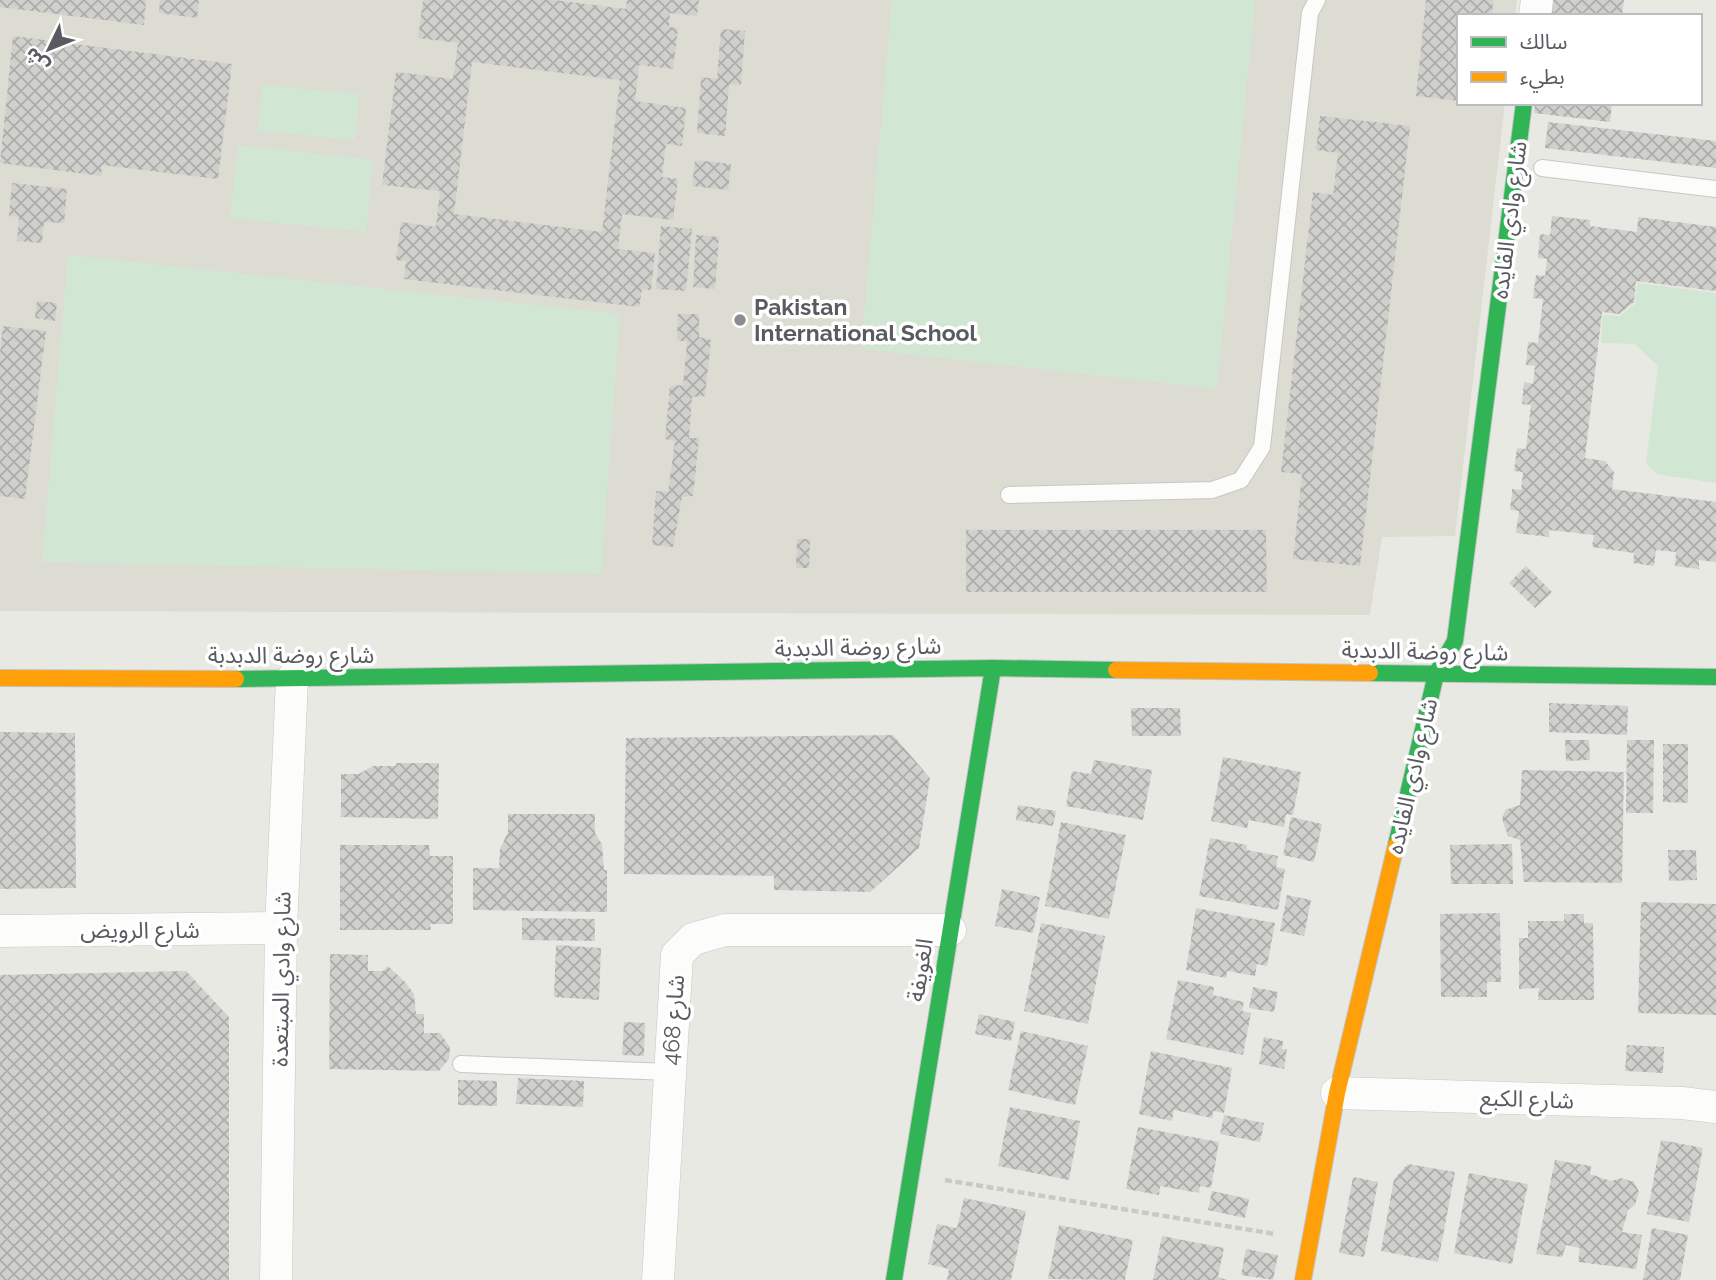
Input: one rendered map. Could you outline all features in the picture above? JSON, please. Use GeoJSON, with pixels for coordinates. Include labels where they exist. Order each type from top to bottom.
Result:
{"type":"FeatureCollection","features":[{"type":"Feature","properties":{"kind":"street","name":"شارع وادي الفايده"},"geometry":{"type":"LineString","coordinates":[[1303,1280],[1337,1094],[1436,674],[1455,641],[1524,105]]}},
{"type":"Feature","properties":{"kind":"street","name":"شارع روضة الدبدبة"},"geometry":{"type":"LineString","coordinates":[[0,678],[292,679],[993,668],[1716,677]]}},
{"type":"Feature","properties":{"kind":"street","name":"الغويفة"},"geometry":{"type":"LineString","coordinates":[[894,1280],[993,668]]}},
{"type":"Feature","properties":{"kind":"street","name":"شارع وادي المبتعدة"},"geometry":{"type":"LineString","coordinates":[[276,1280],[281,928],[292,679]]}},
{"type":"Feature","properties":{"kind":"street","name":"شارع الرويض"},"geometry":{"type":"LineString","coordinates":[[0,931],[281,928]]}},
{"type":"Feature","properties":{"kind":"street","name":"شارع 468"},"geometry":{"type":"LineString","coordinates":[[658,1280],[677,956],[693,939],[725,930],[950,930]]}},
{"type":"Feature","properties":{"kind":"street","name":"شارع الكبع"},"geometry":{"type":"LineString","coordinates":[[1337,1094],[1682,1103],[1716,1107]]}},
{"type":"Feature","properties":{"kind":"lane"},"geometry":{"type":"LineString","coordinates":[[1009,495],[1212,491],[1241,481],[1262,447],[1310,13],[1317,0]]}},
{"type":"Feature","properties":{"kind":"lane"},"geometry":{"type":"LineString","coordinates":[[1542,168],[1716,189]]}},
{"type":"Feature","properties":{"kind":"lane"},"geometry":{"type":"LineString","coordinates":[[461,1064],[669,1072]]}},
{"type":"Feature","properties":{"kind":"path"},"geometry":{"type":"LineString","coordinates":[[911,1174],[1310,1240]]}},
{"type":"Feature","properties":{"kind":"shaded area","name":"Pakistan International School"},"geometry":{"type":"Polygon","coordinates":[[[0,0],[1517,0],[1515,14],[1457,14],[1457,105],[1505,105],[1455,536],[1382,537],[1370,615],[0,611],[0,0]]]}},
{"type":"Feature","properties":{"kind":"green space"},"geometry":{"type":"Polygon","coordinates":[[[892,0],[1255,0],[1217,389],[861,349],[892,0]]]}},
{"type":"Feature","properties":{"kind":"green space"},"geometry":{"type":"Polygon","coordinates":[[[262,85],[359,94],[355,140],[258,131],[262,85]]]}},
{"type":"Feature","properties":{"kind":"green space"},"geometry":{"type":"Polygon","coordinates":[[[238,145],[373,160],[366,232],[230,218],[238,145]]]}},
{"type":"Feature","properties":{"kind":"green space"},"geometry":{"type":"Polygon","coordinates":[[[68,255],[620,314],[601,574],[42,562],[68,255]]]}},
{"type":"Feature","properties":{"kind":"green space"},"geometry":{"type":"Polygon","coordinates":[[[1637,283],[1716,293],[1716,483],[1657,474],[1646,464],[1658,366],[1635,344],[1601,343],[1603,315],[1620,316],[1635,304],[1637,283]]]}},
{"type":"Feature","properties":{"kind":"building"},"geometry":{"type":"Polygon","coordinates":[[[0,0],[146,0],[144,25],[0,7],[0,0]]]}},
{"type":"Feature","properties":{"kind":"building"},"geometry":{"type":"Polygon","coordinates":[[[160,0],[199,0],[197,18],[159,13],[160,0]]]}},
{"type":"Feature","properties":{"kind":"building"},"geometry":{"type":"Polygon","coordinates":[[[423,0],[554,0],[626,9],[627,0],[699,0],[697,16],[670,13],[669,27],[678,28],[673,69],[639,65],[635,101],[686,108],[682,146],[666,144],[662,177],[678,179],[673,220],[622,214],[618,249],[655,253],[651,290],[642,289],[639,307],[404,279],[406,261],[396,260],[401,222],[436,227],[440,191],[382,185],[396,72],[453,79],[458,43],[418,38],[423,0]],[[472,62],[454,214],[602,232],[620,80],[472,62]]]}},
{"type":"Feature","properties":{"kind":"building"},"geometry":{"type":"Polygon","coordinates":[[[1426,0],[1493,0],[1492,14],[1457,14],[1457,101],[1416,96],[1426,0]]]}},
{"type":"Feature","properties":{"kind":"building"},"geometry":{"type":"Polygon","coordinates":[[[1547,0],[1624,0],[1622,14],[1545,14],[1547,0]]]}},
{"type":"Feature","properties":{"kind":"building"},"geometry":{"type":"Polygon","coordinates":[[[721,29],[745,31],[741,85],[729,84],[725,136],[697,133],[701,77],[717,79],[721,29]]]}},
{"type":"Feature","properties":{"kind":"building"},"geometry":{"type":"Polygon","coordinates":[[[13,36],[232,64],[218,179],[102,165],[101,176],[0,163],[13,36]]]}},
{"type":"Feature","properties":{"kind":"building"},"geometry":{"type":"Polygon","coordinates":[[[1535,105],[1612,105],[1610,122],[1534,113],[1535,105]]]}},
{"type":"Feature","properties":{"kind":"building"},"geometry":{"type":"Polygon","coordinates":[[[1320,116],[1410,126],[1360,566],[1293,559],[1302,474],[1281,472],[1313,192],[1333,195],[1338,153],[1316,150],[1320,116]]]}},
{"type":"Feature","properties":{"kind":"building"},"geometry":{"type":"Polygon","coordinates":[[[1548,122],[1716,141],[1716,168],[1545,148],[1548,122]]]}},
{"type":"Feature","properties":{"kind":"building"},"geometry":{"type":"Polygon","coordinates":[[[695,160],[731,164],[728,190],[692,186],[695,160]]]}},
{"type":"Feature","properties":{"kind":"building"},"geometry":{"type":"Polygon","coordinates":[[[12,183],[67,189],[64,223],[44,222],[42,243],[17,241],[19,217],[9,216],[12,183]]]}},
{"type":"Feature","properties":{"kind":"building"},"geometry":{"type":"Polygon","coordinates":[[[1552,216],[1590,220],[1590,226],[1637,232],[1638,217],[1716,227],[1716,291],[1636,281],[1634,302],[1619,314],[1602,312],[1585,458],[1605,461],[1614,472],[1612,489],[1716,502],[1716,562],[1699,560],[1699,569],[1675,566],[1676,552],[1656,550],[1654,566],[1633,563],[1634,553],[1592,547],[1594,535],[1549,530],[1549,537],[1516,533],[1519,511],[1510,510],[1512,489],[1521,490],[1523,472],[1514,471],[1517,448],[1526,449],[1531,405],[1522,404],[1524,382],[1533,384],[1535,366],[1526,365],[1528,342],[1538,343],[1543,299],[1533,298],[1536,275],[1545,276],[1547,259],[1538,258],[1540,234],[1550,235],[1552,216]]]}},
{"type":"Feature","properties":{"kind":"building"},"geometry":{"type":"Polygon","coordinates":[[[661,226],[692,229],[686,291],[656,289],[661,226]]]}},
{"type":"Feature","properties":{"kind":"building"},"geometry":{"type":"Polygon","coordinates":[[[696,235],[719,237],[715,289],[693,287],[696,235]]]}},
{"type":"Feature","properties":{"kind":"building"},"geometry":{"type":"Polygon","coordinates":[[[37,301],[57,303],[55,321],[35,318],[37,301]]]}},
{"type":"Feature","properties":{"kind":"building"},"geometry":{"type":"Polygon","coordinates":[[[678,314],[699,314],[699,337],[711,340],[705,396],[692,397],[689,438],[699,438],[693,496],[682,497],[673,547],[652,545],[656,491],[668,492],[675,441],[665,439],[670,386],[683,385],[687,342],[677,340],[678,314]]]}},
{"type":"Feature","properties":{"kind":"building"},"geometry":{"type":"Polygon","coordinates":[[[3,326],[46,331],[25,499],[0,496],[0,353],[3,326]]]}},
{"type":"Feature","properties":{"kind":"building"},"geometry":{"type":"Polygon","coordinates":[[[966,530],[1266,530],[1267,592],[966,592],[966,530]]]}},
{"type":"Feature","properties":{"kind":"building"},"geometry":{"type":"Polygon","coordinates":[[[797,539],[810,539],[809,568],[796,568],[797,539]]]}},
{"type":"Feature","properties":{"kind":"building"},"geometry":{"type":"Polygon","coordinates":[[[1526,566],[1552,592],[1535,608],[1509,583],[1526,566]]]}},
{"type":"Feature","properties":{"kind":"building"},"geometry":{"type":"Polygon","coordinates":[[[1549,703],[1628,706],[1627,735],[1549,732],[1549,703]]]}},
{"type":"Feature","properties":{"kind":"building"},"geometry":{"type":"Polygon","coordinates":[[[1131,708],[1180,708],[1181,736],[1132,736],[1131,708]]]}},
{"type":"Feature","properties":{"kind":"building"},"geometry":{"type":"Polygon","coordinates":[[[0,732],[75,733],[76,888],[0,889],[0,732]]]}},
{"type":"Feature","properties":{"kind":"building"},"geometry":{"type":"Polygon","coordinates":[[[893,735],[930,778],[919,848],[870,892],[774,890],[774,876],[624,874],[626,738],[893,735]]]}},
{"type":"Feature","properties":{"kind":"building"},"geometry":{"type":"Polygon","coordinates":[[[1565,740],[1589,740],[1590,760],[1566,761],[1565,740]]]}},
{"type":"Feature","properties":{"kind":"building"},"geometry":{"type":"Polygon","coordinates":[[[1627,740],[1654,740],[1653,813],[1626,813],[1627,740]]]}},
{"type":"Feature","properties":{"kind":"building"},"geometry":{"type":"Polygon","coordinates":[[[1663,744],[1688,744],[1688,803],[1663,802],[1663,744]]]}},
{"type":"Feature","properties":{"kind":"building"},"geometry":{"type":"Polygon","coordinates":[[[1223,757],[1301,772],[1293,815],[1286,814],[1284,827],[1249,820],[1247,828],[1211,821],[1223,757]]]}},
{"type":"Feature","properties":{"kind":"building"},"geometry":{"type":"Polygon","coordinates":[[[1094,760],[1152,770],[1143,820],[1066,806],[1072,771],[1091,774],[1094,760]]]}},
{"type":"Feature","properties":{"kind":"building"},"geometry":{"type":"Polygon","coordinates":[[[396,763],[439,763],[438,819],[341,817],[341,774],[359,774],[373,766],[396,766],[396,763]]]}},
{"type":"Feature","properties":{"kind":"building"},"geometry":{"type":"Polygon","coordinates":[[[1522,770],[1624,772],[1622,883],[1524,882],[1520,840],[1508,836],[1502,819],[1505,810],[1520,805],[1522,770]]]}},
{"type":"Feature","properties":{"kind":"building"},"geometry":{"type":"Polygon","coordinates":[[[1018,805],[1056,811],[1053,826],[1016,820],[1018,805]]]}},
{"type":"Feature","properties":{"kind":"building"},"geometry":{"type":"Polygon","coordinates":[[[508,814],[595,814],[595,833],[602,844],[604,870],[607,870],[607,912],[473,910],[473,868],[499,868],[500,849],[508,832],[508,814]]]}},
{"type":"Feature","properties":{"kind":"building"},"geometry":{"type":"Polygon","coordinates":[[[1291,817],[1322,824],[1314,862],[1283,855],[1291,817]]]}},
{"type":"Feature","properties":{"kind":"building"},"geometry":{"type":"Polygon","coordinates":[[[1061,822],[1126,835],[1109,919],[1045,906],[1061,822]]]}},
{"type":"Feature","properties":{"kind":"building"},"geometry":{"type":"Polygon","coordinates":[[[1210,838],[1247,845],[1247,850],[1278,856],[1276,867],[1285,869],[1278,910],[1199,896],[1210,838]]]}},
{"type":"Feature","properties":{"kind":"building"},"geometry":{"type":"Polygon","coordinates":[[[1512,844],[1513,884],[1451,884],[1450,845],[1512,844]]]}},
{"type":"Feature","properties":{"kind":"building"},"geometry":{"type":"Polygon","coordinates":[[[340,845],[429,845],[430,856],[453,856],[453,924],[430,924],[431,930],[340,930],[340,845]]]}},
{"type":"Feature","properties":{"kind":"building"},"geometry":{"type":"Polygon","coordinates":[[[1668,850],[1696,850],[1697,880],[1669,881],[1668,850]]]}},
{"type":"Feature","properties":{"kind":"building"},"geometry":{"type":"Polygon","coordinates":[[[1002,889],[1040,897],[1033,933],[995,926],[1002,889]]]}},
{"type":"Feature","properties":{"kind":"building"},"geometry":{"type":"Polygon","coordinates":[[[1287,895],[1311,900],[1304,936],[1280,931],[1287,895]]]}},
{"type":"Feature","properties":{"kind":"building"},"geometry":{"type":"Polygon","coordinates":[[[1641,902],[1716,904],[1716,1015],[1638,1013],[1641,902]]]}},
{"type":"Feature","properties":{"kind":"building"},"geometry":{"type":"Polygon","coordinates":[[[1196,908],[1275,923],[1267,966],[1257,964],[1255,976],[1227,971],[1226,978],[1186,970],[1196,908]]]}},
{"type":"Feature","properties":{"kind":"building"},"geometry":{"type":"Polygon","coordinates":[[[1500,913],[1501,982],[1487,982],[1487,997],[1441,997],[1440,914],[1500,913]]]}},
{"type":"Feature","properties":{"kind":"building"},"geometry":{"type":"Polygon","coordinates":[[[1564,914],[1584,914],[1584,923],[1593,923],[1594,1000],[1538,1000],[1539,988],[1519,989],[1519,938],[1528,938],[1528,921],[1564,921],[1564,914]]]}},
{"type":"Feature","properties":{"kind":"building"},"geometry":{"type":"Polygon","coordinates":[[[522,918],[595,919],[595,941],[522,940],[522,918]]]}},
{"type":"Feature","properties":{"kind":"building"},"geometry":{"type":"Polygon","coordinates":[[[1041,923],[1105,936],[1088,1024],[1024,1011],[1041,923]]]}},
{"type":"Feature","properties":{"kind":"building"},"geometry":{"type":"Polygon","coordinates":[[[556,945],[601,948],[599,1000],[554,997],[556,945]]]}},
{"type":"Feature","properties":{"kind":"building"},"geometry":{"type":"Polygon","coordinates":[[[330,954],[368,955],[368,971],[383,971],[388,966],[405,982],[414,994],[416,1014],[424,1014],[424,1033],[440,1033],[450,1047],[449,1059],[439,1071],[329,1069],[330,954]]]}},
{"type":"Feature","properties":{"kind":"building"},"geometry":{"type":"Polygon","coordinates":[[[186,971],[229,1017],[229,1280],[0,1280],[0,975],[186,971]]]}},
{"type":"Feature","properties":{"kind":"building"},"geometry":{"type":"Polygon","coordinates":[[[1178,980],[1214,987],[1213,995],[1244,1002],[1242,1011],[1251,1013],[1243,1055],[1166,1039],[1178,980]]]}},
{"type":"Feature","properties":{"kind":"building"},"geometry":{"type":"Polygon","coordinates":[[[1253,987],[1278,992],[1274,1012],[1249,1008],[1253,987]]]}},
{"type":"Feature","properties":{"kind":"building"},"geometry":{"type":"Polygon","coordinates":[[[979,1014],[1015,1022],[1011,1041],[975,1034],[979,1014]]]}},
{"type":"Feature","properties":{"kind":"building"},"geometry":{"type":"Polygon","coordinates":[[[624,1022],[645,1023],[644,1056],[622,1055],[624,1022]]]}},
{"type":"Feature","properties":{"kind":"building"},"geometry":{"type":"Polygon","coordinates":[[[1021,1031],[1088,1046],[1075,1105],[1008,1090],[1021,1031]]]}},
{"type":"Feature","properties":{"kind":"building"},"geometry":{"type":"Polygon","coordinates":[[[1264,1037],[1283,1041],[1282,1049],[1287,1049],[1284,1069],[1259,1064],[1264,1037]]]}},
{"type":"Feature","properties":{"kind":"building"},"geometry":{"type":"Polygon","coordinates":[[[1627,1045],[1664,1047],[1663,1073],[1625,1071],[1627,1045]]]}},
{"type":"Feature","properties":{"kind":"building"},"geometry":{"type":"Polygon","coordinates":[[[1151,1051],[1232,1068],[1224,1113],[1213,1111],[1212,1118],[1174,1110],[1172,1121],[1139,1114],[1151,1051]]]}},
{"type":"Feature","properties":{"kind":"building"},"geometry":{"type":"Polygon","coordinates":[[[518,1078],[584,1081],[583,1107],[516,1104],[518,1078]]]}},
{"type":"Feature","properties":{"kind":"building"},"geometry":{"type":"Polygon","coordinates":[[[458,1080],[497,1081],[497,1106],[458,1105],[458,1080]]]}},
{"type":"Feature","properties":{"kind":"building"},"geometry":{"type":"Polygon","coordinates":[[[1010,1107],[1080,1121],[1069,1180],[998,1166],[1010,1107]]]}},
{"type":"Feature","properties":{"kind":"building"},"geometry":{"type":"Polygon","coordinates":[[[1224,1115],[1264,1123],[1260,1142],[1220,1134],[1224,1115]]]}},
{"type":"Feature","properties":{"kind":"building"},"geometry":{"type":"Polygon","coordinates":[[[1138,1127],[1219,1142],[1211,1188],[1200,1186],[1199,1193],[1160,1186],[1159,1195],[1126,1189],[1138,1127]]]}},
{"type":"Feature","properties":{"kind":"building"},"geometry":{"type":"Polygon","coordinates":[[[1661,1140],[1703,1148],[1689,1222],[1647,1214],[1661,1140]]]}},
{"type":"Feature","properties":{"kind":"building"},"geometry":{"type":"Polygon","coordinates":[[[1555,1160],[1591,1166],[1590,1174],[1611,1181],[1621,1178],[1634,1182],[1639,1192],[1635,1205],[1628,1210],[1622,1232],[1642,1235],[1636,1269],[1578,1262],[1580,1248],[1566,1245],[1562,1257],[1536,1254],[1555,1160]]]}},
{"type":"Feature","properties":{"kind":"building"},"geometry":{"type":"Polygon","coordinates":[[[1408,1164],[1455,1172],[1438,1262],[1381,1251],[1394,1179],[1408,1164]]]}},
{"type":"Feature","properties":{"kind":"building"},"geometry":{"type":"Polygon","coordinates":[[[1469,1173],[1528,1184],[1512,1264],[1454,1253],[1469,1173]]]}},
{"type":"Feature","properties":{"kind":"building"},"geometry":{"type":"Polygon","coordinates":[[[1353,1177],[1378,1182],[1364,1257],[1339,1253],[1353,1177]]]}},
{"type":"Feature","properties":{"kind":"building"},"geometry":{"type":"Polygon","coordinates":[[[1212,1191],[1249,1199],[1245,1218],[1208,1210],[1212,1191]]]}},
{"type":"Feature","properties":{"kind":"building"},"geometry":{"type":"Polygon","coordinates":[[[964,1198],[1026,1211],[1011,1280],[947,1280],[949,1269],[928,1264],[937,1224],[957,1228],[964,1198]]]}},
{"type":"Feature","properties":{"kind":"building"},"geometry":{"type":"Polygon","coordinates":[[[1059,1225],[1133,1240],[1125,1280],[1048,1279],[1059,1225]]]}},
{"type":"Feature","properties":{"kind":"building"},"geometry":{"type":"Polygon","coordinates":[[[1652,1228],[1688,1235],[1680,1280],[1643,1280],[1652,1228]]]}},
{"type":"Feature","properties":{"kind":"building"},"geometry":{"type":"Polygon","coordinates":[[[1162,1236],[1224,1248],[1218,1277],[1227,1280],[1153,1280],[1162,1236]]]}},
{"type":"Feature","properties":{"kind":"building"},"geometry":{"type":"Polygon","coordinates":[[[1246,1249],[1278,1255],[1273,1280],[1241,1275],[1246,1249]]]}},
{"type":"Feature","properties":{"kind":"traffic: fast"},"geometry":{"type":"LineString","coordinates":[[1396,845],[1436,674],[1455,641],[1524,105]]}},
{"type":"Feature","properties":{"kind":"traffic: fast"},"geometry":{"type":"LineString","coordinates":[[236,679],[993,668],[1116,670]]}},
{"type":"Feature","properties":{"kind":"traffic: fast"},"geometry":{"type":"LineString","coordinates":[[894,1280],[993,668]]}},
{"type":"Feature","properties":{"kind":"traffic: fast"},"geometry":{"type":"LineString","coordinates":[[1370,673],[1716,677]]}},
{"type":"Feature","properties":{"kind":"traffic: slow"},"geometry":{"type":"LineString","coordinates":[[1116,670],[1370,673]]}},
{"type":"Feature","properties":{"kind":"traffic: slow"},"geometry":{"type":"LineString","coordinates":[[0,678],[236,679]]}},
{"type":"Feature","properties":{"kind":"traffic: slow"},"geometry":{"type":"LineString","coordinates":[[1303,1280],[1337,1093],[1396,845]]}},
{"type":"Feature","properties":{"kind":"place","name":"Pakistan International School"},"geometry":{"type":"Point","coordinates":[740,320]}}]}
